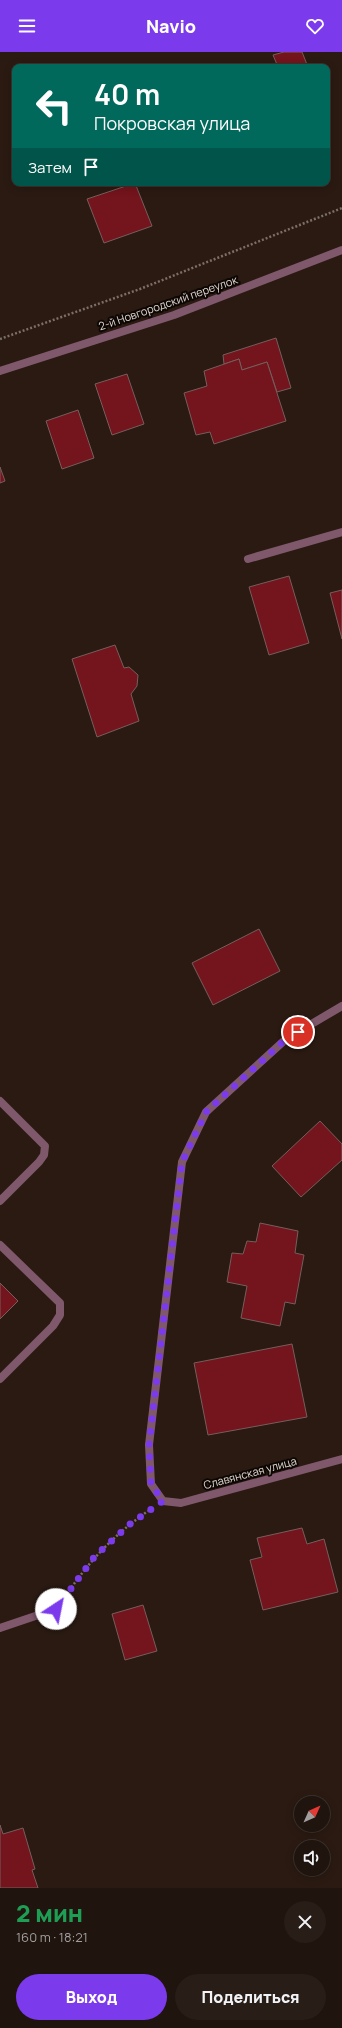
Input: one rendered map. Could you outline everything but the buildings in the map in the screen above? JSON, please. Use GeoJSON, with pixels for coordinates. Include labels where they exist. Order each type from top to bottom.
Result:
{"type":"FeatureCollection","features":[{"type":"Feature","properties":{"kind":"street","name":"2-й Новгородский переулок"},"geometry":{"type":"LineString","coordinates":[[0,371],[174,315],[342,250]]}},
{"type":"Feature","properties":{"kind":"street"},"geometry":{"type":"LineString","coordinates":[[248,559],[342,532]]}},
{"type":"Feature","properties":{"kind":"street"},"geometry":{"type":"LineString","coordinates":[[163,1501],[151,1484],[149,1445],[182,1162],[206,1112],[286,1039],[342,1006]]}},
{"type":"Feature","properties":{"kind":"street"},"geometry":{"type":"LineString","coordinates":[[0,1101],[45,1146],[44,1155],[39,1162],[0,1201]]}},
{"type":"Feature","properties":{"kind":"street"},"geometry":{"type":"LineString","coordinates":[[0,1245],[60,1303],[60,1315],[53,1326],[0,1379]]}},
{"type":"Feature","properties":{"kind":"street","name":"Славянская улица"},"geometry":{"type":"LineString","coordinates":[[163,1501],[181,1503],[342,1459]]}},
{"type":"Feature","properties":{"kind":"street"},"geometry":{"type":"LineString","coordinates":[[0,1628],[56,1609]]}},
{"type":"Feature","properties":{"kind":"path"},"geometry":{"type":"LineString","coordinates":[[0,339],[140,289],[342,208]]}},
{"type":"Feature","properties":{"kind":"path"},"geometry":{"type":"LineString","coordinates":[[56,1609],[95,1556],[130,1524],[163,1501]]}},
{"type":"Feature","properties":{"kind":"route"},"geometry":{"type":"LineString","coordinates":[[56,1609],[95,1556],[130,1524],[163,1501],[151,1484],[149,1445],[182,1162],[206,1112],[286,1039],[298,1032]]}}]}
